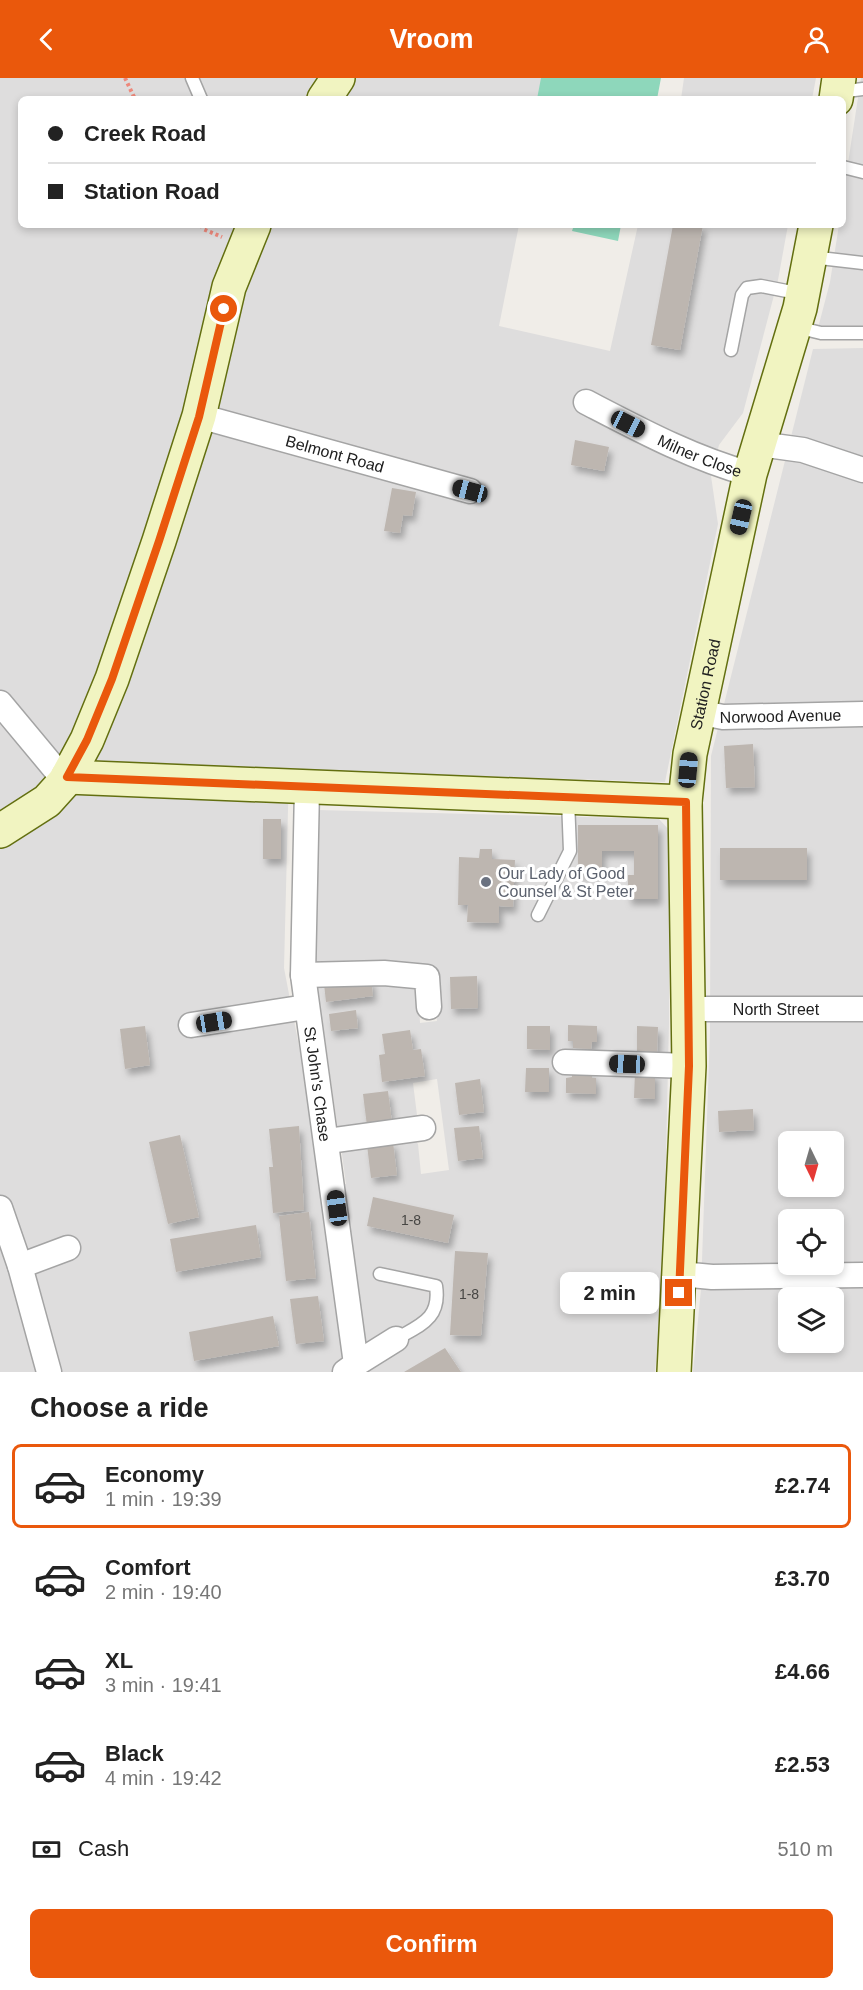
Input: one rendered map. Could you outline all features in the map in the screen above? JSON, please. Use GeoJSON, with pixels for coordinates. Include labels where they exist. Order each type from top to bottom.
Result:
{"type":"FeatureCollection","features":[{"type":"Feature","properties":{"kind":"street"},"geometry":{"type":"LineString","coordinates":[[326,96],[338,78]]}},
{"type":"Feature","properties":{"kind":"street"},"geometry":{"type":"LineString","coordinates":[[0,831],[47,801],[66,779],[87,740],[112,679],[199,417],[229,287],[253,228]]}},
{"type":"Feature","properties":{"kind":"street","name":"Station Road"},"geometry":{"type":"LineString","coordinates":[[674,1372],[689,1066],[686,802],[697,712],[755,459],[795,327],[815,228]]}},
{"type":"Feature","properties":{"kind":"street","name":"Milner Close"},"geometry":{"type":"LineString","coordinates":[[586,402],[670,446],[717,464],[803,450],[863,470]]}},
{"type":"Feature","properties":{"kind":"street","name":"Belmont Road"},"geometry":{"type":"LineString","coordinates":[[199,417],[470,491]]}},
{"type":"Feature","properties":{"kind":"street"},"geometry":{"type":"LineString","coordinates":[[0,703],[66,779],[686,802]]}},
{"type":"Feature","properties":{"kind":"street","name":"Norwood Avenue"},"geometry":{"type":"LineString","coordinates":[[697,712],[723,717],[863,714]]}},
{"type":"Feature","properties":{"kind":"street","name":"St John's Chase"},"geometry":{"type":"LineString","coordinates":[[307,789],[303,975],[328,1141],[350,1368]]}},
{"type":"Feature","properties":{"kind":"street"},"geometry":{"type":"LineString","coordinates":[[303,975],[384,973],[427,977],[429,1007]]}},
{"type":"Feature","properties":{"kind":"street"},"geometry":{"type":"LineString","coordinates":[[191,1025],[306,1007]]}},
{"type":"Feature","properties":{"kind":"street","name":"North Street"},"geometry":{"type":"LineString","coordinates":[[689,1009],[863,1009]]}},
{"type":"Feature","properties":{"kind":"street"},"geometry":{"type":"LineString","coordinates":[[565,1062],[689,1066]]}},
{"type":"Feature","properties":{"kind":"street"},"geometry":{"type":"LineString","coordinates":[[328,1141],[423,1128]]}},
{"type":"Feature","properties":{"kind":"street"},"geometry":{"type":"LineString","coordinates":[[0,1208],[20,1266],[49,1372]]}},
{"type":"Feature","properties":{"kind":"street"},"geometry":{"type":"LineString","coordinates":[[20,1266],[68,1248]]}},
{"type":"Feature","properties":{"kind":"street"},"geometry":{"type":"LineString","coordinates":[[680,1274],[712,1278],[863,1275]]}},
{"type":"Feature","properties":{"kind":"street"},"geometry":{"type":"LineString","coordinates":[[350,1368],[396,1339]]}},
{"type":"Feature","properties":{"kind":"lane"},"geometry":{"type":"LineString","coordinates":[[192,78],[200,96]]}},
{"type":"Feature","properties":{"kind":"lane"},"geometry":{"type":"LineString","coordinates":[[846,168],[863,172]]}},
{"type":"Feature","properties":{"kind":"lane"},"geometry":{"type":"LineString","coordinates":[[810,257],[863,263]]}},
{"type":"Feature","properties":{"kind":"lane"},"geometry":{"type":"LineString","coordinates":[[731,350],[742,295],[747,288],[761,286],[803,294]]}},
{"type":"Feature","properties":{"kind":"lane"},"geometry":{"type":"LineString","coordinates":[[795,327],[821,333],[863,333]]}},
{"type":"Feature","properties":{"kind":"lane"},"geometry":{"type":"LineString","coordinates":[[538,915],[570,851],[568,798]]}},
{"type":"Feature","properties":{"kind":"lane"},"geometry":{"type":"LineString","coordinates":[[380,1274],[436,1286],[438,1300],[428,1320],[396,1339]]}},
{"type":"Feature","properties":{"kind":"path"},"geometry":{"type":"LineString","coordinates":[[125,78],[134,96]]}},
{"type":"Feature","properties":{"kind":"shaded area"},"geometry":{"type":"Polygon","coordinates":[[[0,78],[548,78],[545,96],[18,96],[18,228],[518,228],[499,326],[610,351],[637,228],[787,228],[778,280],[743,413],[719,445],[711,476],[718,524],[665,782],[289,770],[284,968],[311,1109],[320,1187],[346,1184],[341,1147],[412,1137],[418,1144],[421,1174],[449,1170],[437,1079],[413,1083],[417,1115],[413,1121],[338,1131],[317,982],[418,982],[420,1023],[437,1021],[434,970],[315,968],[317,810],[659,819],[669,830],[669,1024],[663,1285],[655,1372],[0,1372],[0,78]]]}},
{"type":"Feature","properties":{"kind":"shaded area"},"geometry":{"type":"Polygon","coordinates":[[[684,78],[816,78],[813,96],[681,96],[684,78]]]}},
{"type":"Feature","properties":{"kind":"shaded area"},"geometry":{"type":"Polygon","coordinates":[[[861,78],[863,78],[863,328],[818,328],[830,282],[839,228],[846,228],[846,176],[861,78]]]}},
{"type":"Feature","properties":{"kind":"shaded area"},"geometry":{"type":"Polygon","coordinates":[[[863,348],[863,1372],[693,1372],[701,1289],[710,1032],[711,756],[813,349],[863,348]]]}},
{"type":"Feature","properties":{"kind":"green space"},"geometry":{"type":"Polygon","coordinates":[[[541,78],[661,78],[658,96],[538,96],[541,78]]]}},
{"type":"Feature","properties":{"kind":"green space"},"geometry":{"type":"Polygon","coordinates":[[[573,228],[620,228],[618,241],[572,231],[573,228]]]}},
{"type":"Feature","properties":{"kind":"building"},"geometry":{"type":"Polygon","coordinates":[[[672,228],[702,228],[680,350],[651,345],[672,228]]]}},
{"type":"Feature","properties":{"kind":"building"},"geometry":{"type":"Polygon","coordinates":[[[575,440],[609,447],[604,471],[571,465],[575,440]]]}},
{"type":"Feature","properties":{"kind":"building"},"geometry":{"type":"Polygon","coordinates":[[[392,488],[416,492],[412,516],[403,515],[400,533],[384,531],[392,488]]]}},
{"type":"Feature","properties":{"kind":"building"},"geometry":{"type":"Polygon","coordinates":[[[753,744],[755,787],[726,788],[724,746],[753,744]]]}},
{"type":"Feature","properties":{"kind":"building"},"geometry":{"type":"Polygon","coordinates":[[[263,819],[281,819],[281,859],[263,859],[263,819]]]}},
{"type":"Feature","properties":{"kind":"building"},"geometry":{"type":"Polygon","coordinates":[[[578,825],[658,825],[658,899],[628,899],[628,875],[634,875],[634,851],[602,851],[602,873],[578,873],[578,825]]]}},
{"type":"Feature","properties":{"kind":"building"},"geometry":{"type":"Polygon","coordinates":[[[720,848],[807,848],[807,880],[720,880],[720,848]]]}},
{"type":"Feature","properties":{"kind":"building","name":"Our Lady of Good Counsel & St Peter"},"geometry":{"type":"Polygon","coordinates":[[[480,849],[492,849],[492,859],[515,860],[513,907],[499,906],[499,923],[467,922],[468,905],[458,905],[459,857],[479,858],[480,849]]]}},
{"type":"Feature","properties":{"kind":"building"},"geometry":{"type":"Polygon","coordinates":[[[477,976],[478,1008],[451,1009],[450,977],[477,976]]]}},
{"type":"Feature","properties":{"kind":"building"},"geometry":{"type":"Polygon","coordinates":[[[371,979],[373,996],[326,1002],[324,984],[371,979]]]}},
{"type":"Feature","properties":{"kind":"building"},"geometry":{"type":"Polygon","coordinates":[[[356,1010],[358,1028],[331,1031],[329,1014],[356,1010]]]}},
{"type":"Feature","properties":{"kind":"building"},"geometry":{"type":"Polygon","coordinates":[[[568,1025],[597,1026],[597,1042],[592,1042],[591,1049],[573,1048],[573,1041],[568,1041],[568,1025]]]}},
{"type":"Feature","properties":{"kind":"building"},"geometry":{"type":"Polygon","coordinates":[[[145,1026],[150,1065],[125,1069],[120,1029],[145,1026]]]}},
{"type":"Feature","properties":{"kind":"building"},"geometry":{"type":"Polygon","coordinates":[[[527,1026],[550,1026],[550,1050],[527,1049],[527,1026]]]}},
{"type":"Feature","properties":{"kind":"building"},"geometry":{"type":"Polygon","coordinates":[[[637,1026],[658,1027],[657,1053],[637,1052],[637,1026]]]}},
{"type":"Feature","properties":{"kind":"building"},"geometry":{"type":"Polygon","coordinates":[[[410,1030],[413,1050],[421,1049],[425,1076],[382,1082],[379,1055],[385,1054],[382,1034],[410,1030]]]}},
{"type":"Feature","properties":{"kind":"building"},"geometry":{"type":"Polygon","coordinates":[[[526,1068],[549,1068],[549,1092],[525,1092],[526,1068]]]}},
{"type":"Feature","properties":{"kind":"building"},"geometry":{"type":"Polygon","coordinates":[[[572,1072],[592,1072],[592,1078],[596,1078],[596,1094],[566,1093],[566,1078],[572,1077],[572,1072]]]}},
{"type":"Feature","properties":{"kind":"building"},"geometry":{"type":"Polygon","coordinates":[[[635,1072],[655,1073],[655,1099],[634,1098],[635,1072]]]}},
{"type":"Feature","properties":{"kind":"building"},"geometry":{"type":"Polygon","coordinates":[[[480,1079],[484,1112],[459,1115],[455,1083],[480,1079]]]}},
{"type":"Feature","properties":{"kind":"building"},"geometry":{"type":"Polygon","coordinates":[[[388,1091],[392,1123],[367,1126],[363,1094],[388,1091]]]}},
{"type":"Feature","properties":{"kind":"building"},"geometry":{"type":"Polygon","coordinates":[[[753,1109],[754,1130],[719,1132],[718,1111],[753,1109]]]}},
{"type":"Feature","properties":{"kind":"building"},"geometry":{"type":"Polygon","coordinates":[[[299,1126],[304,1210],[273,1213],[269,1167],[273,1167],[269,1129],[299,1126]]]}},
{"type":"Feature","properties":{"kind":"building"},"geometry":{"type":"Polygon","coordinates":[[[479,1126],[483,1158],[458,1161],[454,1128],[479,1126]]]}},
{"type":"Feature","properties":{"kind":"building"},"geometry":{"type":"Polygon","coordinates":[[[180,1135],[199,1217],[168,1224],[149,1142],[180,1135]]]}},
{"type":"Feature","properties":{"kind":"building"},"geometry":{"type":"Polygon","coordinates":[[[393,1142],[397,1175],[371,1178],[367,1145],[393,1142]]]}},
{"type":"Feature","properties":{"kind":"building"},"geometry":{"type":"Polygon","coordinates":[[[373,1197],[454,1215],[448,1243],[367,1226],[373,1197]]]}},
{"type":"Feature","properties":{"kind":"building"},"geometry":{"type":"Polygon","coordinates":[[[309,1212],[316,1278],[286,1281],[279,1216],[309,1212]]]}},
{"type":"Feature","properties":{"kind":"building"},"geometry":{"type":"Polygon","coordinates":[[[256,1225],[261,1257],[176,1272],[170,1239],[256,1225]]]}},
{"type":"Feature","properties":{"kind":"building"},"geometry":{"type":"Polygon","coordinates":[[[455,1251],[488,1253],[481,1336],[450,1335],[455,1251]]]}},
{"type":"Feature","properties":{"kind":"building"},"geometry":{"type":"Polygon","coordinates":[[[318,1296],[324,1341],[296,1344],[290,1299],[318,1296]]]}},
{"type":"Feature","properties":{"kind":"building"},"geometry":{"type":"Polygon","coordinates":[[[273,1316],[279,1346],[194,1361],[189,1332],[273,1316]]]}},
{"type":"Feature","properties":{"kind":"building"},"geometry":{"type":"Polygon","coordinates":[[[445,1348],[461,1372],[404,1372],[445,1348]]]}},
{"type":"Feature","properties":{"kind":"place","name":"Our Lady of Good Counsel & St Peter"},"geometry":{"type":"Point","coordinates":[486,882]}},
{"type":"Feature","properties":{"kind":"route"},"geometry":{"type":"LineString","coordinates":[[224,309],[199,417],[159,541],[112,679],[87,740],[67,777],[307,789],[686,802],[689,1066],[679,1293]]}}]}
